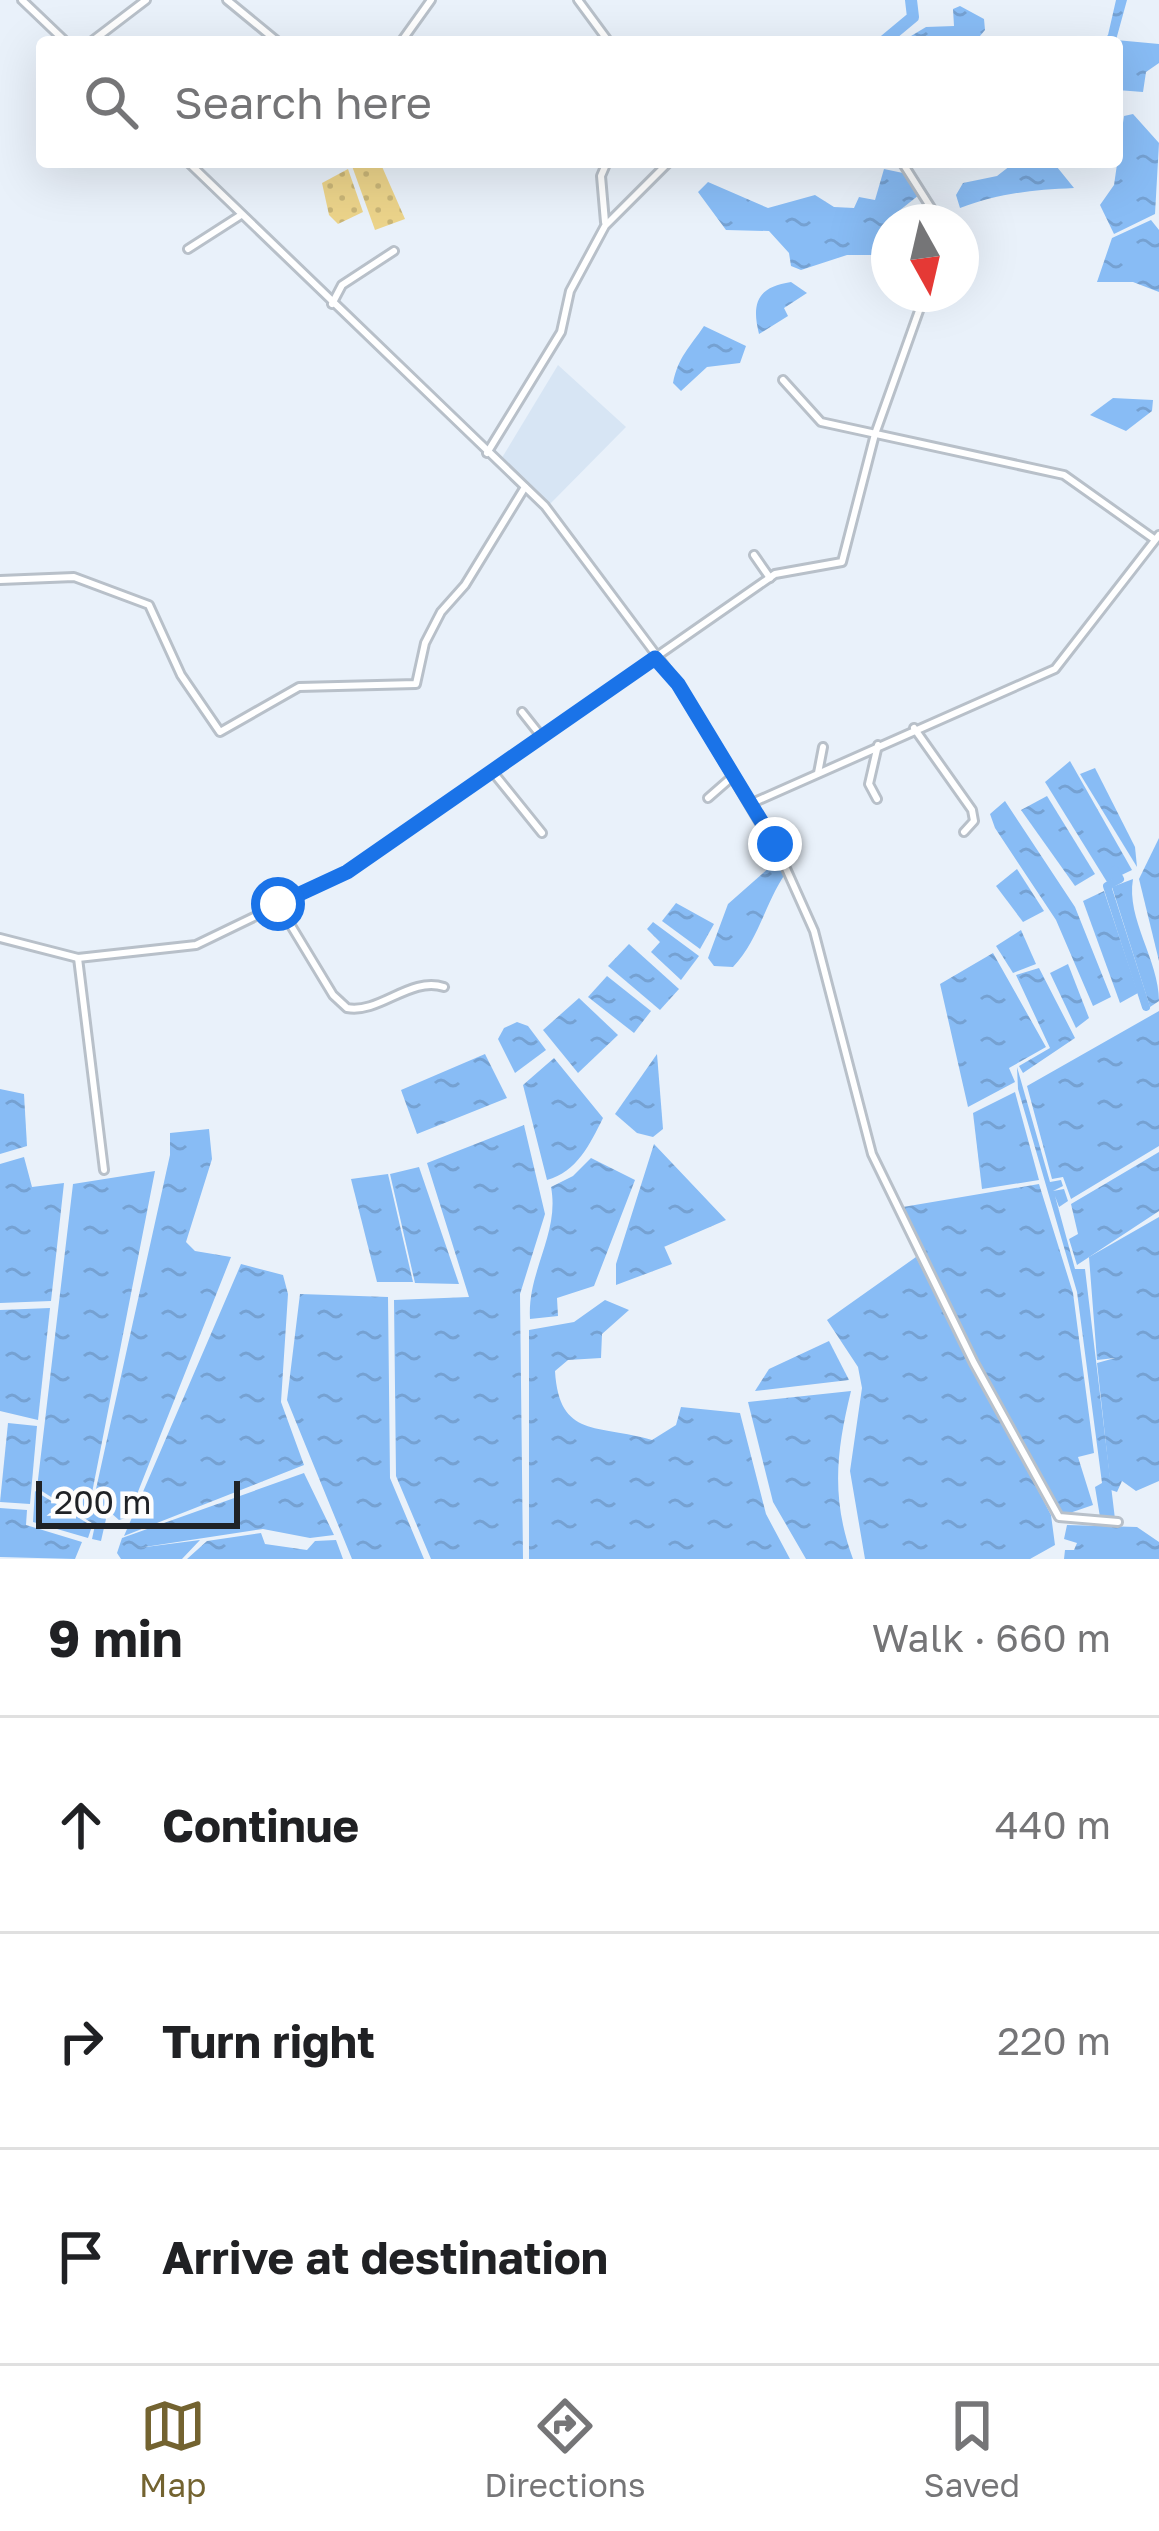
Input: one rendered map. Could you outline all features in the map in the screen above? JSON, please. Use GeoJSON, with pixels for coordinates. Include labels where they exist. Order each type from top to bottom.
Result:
{"type":"FeatureCollection","features":[{"type":"Feature","properties":{"kind":"street"},"geometry":{"type":"LineString","coordinates":[[22,0],[59,36]]}},
{"type":"Feature","properties":{"kind":"street"},"geometry":{"type":"LineString","coordinates":[[99,36],[146,0]]}},
{"type":"Feature","properties":{"kind":"street"},"geometry":{"type":"LineString","coordinates":[[227,0],[271,36]]}},
{"type":"Feature","properties":{"kind":"street"},"geometry":{"type":"LineString","coordinates":[[404,36],[431,0]]}},
{"type":"Feature","properties":{"kind":"street"},"geometry":{"type":"LineString","coordinates":[[578,0],[605,36]]}},
{"type":"Feature","properties":{"kind":"street"},"geometry":{"type":"LineString","coordinates":[[194,168],[545,506],[678,684],[750,804],[814,931],[872,1154],[966,1347],[1056,1514],[1118,1522]]}},
{"type":"Feature","properties":{"kind":"street"},"geometry":{"type":"LineString","coordinates":[[604,168],[605,226]]}},
{"type":"Feature","properties":{"kind":"street"},"geometry":{"type":"LineString","coordinates":[[487,453],[561,332],[570,291],[605,226],[662,168]]}},
{"type":"Feature","properties":{"kind":"street"},"geometry":{"type":"LineString","coordinates":[[906,168],[929,204]]}},
{"type":"Feature","properties":{"kind":"street"},"geometry":{"type":"LineString","coordinates":[[188,249],[241,214]]}},
{"type":"Feature","properties":{"kind":"street"},"geometry":{"type":"LineString","coordinates":[[332,304],[342,285],[394,251]]}},
{"type":"Feature","properties":{"kind":"street"},"geometry":{"type":"LineString","coordinates":[[0,938],[78,958],[196,945],[347,872],[770,578],[842,562],[875,434],[919,312]]}},
{"type":"Feature","properties":{"kind":"street"},"geometry":{"type":"LineString","coordinates":[[750,804],[1055,669],[1098,620],[1156,537],[1064,475],[820,422],[783,380]]}},
{"type":"Feature","properties":{"kind":"street"},"geometry":{"type":"LineString","coordinates":[[0,580],[74,577],[149,605],[181,675],[211,727],[220,732],[299,687],[414,685],[441,612],[465,586],[525,487]]}},
{"type":"Feature","properties":{"kind":"street"},"geometry":{"type":"LineString","coordinates":[[754,555],[770,578]]}},
{"type":"Feature","properties":{"kind":"street"},"geometry":{"type":"LineString","coordinates":[[522,712],[542,736]]}},
{"type":"Feature","properties":{"kind":"street"},"geometry":{"type":"LineString","coordinates":[[914,728],[972,810],[974,820],[964,832]]}},
{"type":"Feature","properties":{"kind":"street"},"geometry":{"type":"LineString","coordinates":[[877,799],[869,784],[878,745]]}},
{"type":"Feature","properties":{"kind":"street"},"geometry":{"type":"LineString","coordinates":[[818,773],[823,748]]}},
{"type":"Feature","properties":{"kind":"street"},"geometry":{"type":"LineString","coordinates":[[492,771],[542,833]]}},
{"type":"Feature","properties":{"kind":"street"},"geometry":{"type":"LineString","coordinates":[[708,798],[732,777]]}},
{"type":"Feature","properties":{"kind":"street"},"geometry":{"type":"LineString","coordinates":[[278,904],[333,995],[346,1008],[364,1008],[424,984],[444,987]]}},
{"type":"Feature","properties":{"kind":"street"},"geometry":{"type":"LineString","coordinates":[[78,958],[104,1170]]}},
{"type":"Feature","properties":{"kind":"shaded area"},"geometry":{"type":"Polygon","coordinates":[[[353,168],[383,168],[405,219],[375,230],[353,168]]]}},
{"type":"Feature","properties":{"kind":"shaded area"},"geometry":{"type":"Polygon","coordinates":[[[348,169],[363,212],[338,224],[329,215],[322,183],[348,169]]]}},
{"type":"Feature","properties":{"kind":"shaded area"},"geometry":{"type":"Polygon","coordinates":[[[558,365],[626,427],[549,505],[500,461],[558,365]]]}},
{"type":"Feature","properties":{"kind":"water"},"geometry":{"type":"Polygon","coordinates":[[[1116,0],[1127,0],[1117,36],[1108,35],[1116,0]]]}},
{"type":"Feature","properties":{"kind":"water"},"geometry":{"type":"Polygon","coordinates":[[[960,6],[984,19],[985,30],[980,36],[911,36],[926,27],[954,26],[953,9],[960,6]]]}},
{"type":"Feature","properties":{"kind":"water"},"geometry":{"type":"Polygon","coordinates":[[[1123,41],[1159,44],[1159,63],[1146,72],[1143,92],[1123,90],[1123,41]]]}},
{"type":"Feature","properties":{"kind":"water"},"geometry":{"type":"Polygon","coordinates":[[[1133,114],[1159,143],[1155,214],[1114,234],[1100,205],[1114,185],[1116,168],[1123,168],[1124,116],[1133,114]]]}},
{"type":"Feature","properties":{"kind":"water"},"geometry":{"type":"Polygon","coordinates":[[[1007,168],[1058,168],[1074,188],[959,204],[956,195],[963,183],[997,176],[1007,168]]]}},
{"type":"Feature","properties":{"kind":"water"},"geometry":{"type":"Polygon","coordinates":[[[884,169],[903,173],[919,195],[908,204],[871,204],[871,255],[847,255],[801,270],[791,266],[789,253],[769,231],[726,230],[698,192],[708,182],[768,208],[815,195],[834,207],[854,208],[859,197],[875,200],[884,169]]]}},
{"type":"Feature","properties":{"kind":"water"},"geometry":{"type":"Polygon","coordinates":[[[1151,220],[1159,230],[1159,292],[1133,282],[1097,282],[1112,238],[1151,220]]]}},
{"type":"Feature","properties":{"kind":"water"},"geometry":{"type":"Polygon","coordinates":[[[791,282],[807,293],[784,308],[788,316],[759,334],[760,298],[771,288],[791,282]]]}},
{"type":"Feature","properties":{"kind":"water"},"geometry":{"type":"Polygon","coordinates":[[[704,326],[746,346],[740,363],[707,367],[681,391],[673,383],[675,374],[704,326]]]}},
{"type":"Feature","properties":{"kind":"water"},"geometry":{"type":"Polygon","coordinates":[[[1113,398],[1153,400],[1152,411],[1126,431],[1090,415],[1113,398]]]}},
{"type":"Feature","properties":{"kind":"water"},"geometry":{"type":"Polygon","coordinates":[[[1070,761],[1132,870],[1107,882],[1045,782],[1070,761]]]}},
{"type":"Feature","properties":{"kind":"water"},"geometry":{"type":"Polygon","coordinates":[[[1095,768],[1135,847],[1137,867],[1080,774],[1095,768]]]}},
{"type":"Feature","properties":{"kind":"water"},"geometry":{"type":"Polygon","coordinates":[[[1047,796],[1095,874],[1075,886],[1021,810],[1047,796]]]}},
{"type":"Feature","properties":{"kind":"water"},"geometry":{"type":"Polygon","coordinates":[[[1005,801],[1075,907],[1111,997],[1093,1006],[1056,920],[995,828],[990,814],[1005,801]]]}},
{"type":"Feature","properties":{"kind":"water"},"geometry":{"type":"Polygon","coordinates":[[[1159,838],[1159,961],[1139,879],[1159,838]]]}},
{"type":"Feature","properties":{"kind":"water"},"geometry":{"type":"Polygon","coordinates":[[[780,858],[785,874],[749,946],[733,967],[714,966],[708,958],[728,904],[780,858]]]}},
{"type":"Feature","properties":{"kind":"water"},"geometry":{"type":"Polygon","coordinates":[[[1017,869],[1044,911],[1023,922],[996,886],[1017,869]]]}},
{"type":"Feature","properties":{"kind":"water"},"geometry":{"type":"Polygon","coordinates":[[[1133,879],[1134,909],[1158,986],[1159,1001],[1150,1007],[1112,887],[1133,879]]]}},
{"type":"Feature","properties":{"kind":"water"},"geometry":{"type":"Polygon","coordinates":[[[1104,891],[1138,993],[1120,1003],[1083,901],[1104,891]]]}},
{"type":"Feature","properties":{"kind":"water"},"geometry":{"type":"Polygon","coordinates":[[[676,903],[714,924],[700,949],[662,921],[676,903]]]}},
{"type":"Feature","properties":{"kind":"water"},"geometry":{"type":"Polygon","coordinates":[[[653,922],[699,956],[681,980],[651,952],[660,942],[647,929],[653,922]]]}},
{"type":"Feature","properties":{"kind":"water"},"geometry":{"type":"Polygon","coordinates":[[[1021,930],[1036,964],[1013,973],[996,946],[1021,930]]]}},
{"type":"Feature","properties":{"kind":"water"},"geometry":{"type":"Polygon","coordinates":[[[629,944],[679,989],[660,1010],[608,966],[629,944]]]}},
{"type":"Feature","properties":{"kind":"water"},"geometry":{"type":"Polygon","coordinates":[[[993,953],[1046,1047],[1009,1068],[1015,1082],[968,1107],[940,984],[993,953]]]}},
{"type":"Feature","properties":{"kind":"water"},"geometry":{"type":"Polygon","coordinates":[[[1068,964],[1089,1018],[1076,1028],[1050,973],[1068,964]]]}},
{"type":"Feature","properties":{"kind":"water"},"geometry":{"type":"Polygon","coordinates":[[[1039,968],[1075,1038],[1023,1073],[1019,1066],[1050,1048],[1016,975],[1039,968]]]}},
{"type":"Feature","properties":{"kind":"water"},"geometry":{"type":"Polygon","coordinates":[[[607,976],[651,1011],[634,1033],[588,997],[607,976]]]}},
{"type":"Feature","properties":{"kind":"water"},"geometry":{"type":"Polygon","coordinates":[[[579,998],[618,1035],[578,1073],[543,1030],[579,998]]]}},
{"type":"Feature","properties":{"kind":"water"},"geometry":{"type":"Polygon","coordinates":[[[1159,1011],[1159,1146],[1071,1199],[1063,1177],[1052,1179],[1027,1086],[1159,1011]]]}},
{"type":"Feature","properties":{"kind":"water"},"geometry":{"type":"Polygon","coordinates":[[[517,1022],[528,1026],[546,1050],[515,1073],[498,1039],[504,1028],[517,1022]]]}},
{"type":"Feature","properties":{"kind":"water"},"geometry":{"type":"Polygon","coordinates":[[[485,1054],[507,1098],[417,1134],[401,1090],[485,1054]]]}},
{"type":"Feature","properties":{"kind":"water"},"geometry":{"type":"Polygon","coordinates":[[[657,1054],[663,1129],[653,1137],[637,1133],[615,1114],[657,1054]]]}},
{"type":"Feature","properties":{"kind":"water"},"geometry":{"type":"Polygon","coordinates":[[[554,1058],[603,1118],[574,1164],[547,1180],[523,1085],[554,1058]]]}},
{"type":"Feature","properties":{"kind":"water"},"geometry":{"type":"Polygon","coordinates":[[[1017,1067],[1050,1182],[1061,1180],[1063,1186],[1053,1191],[1064,1189],[1068,1201],[1059,1207],[1055,1196],[1075,1269],[1085,1269],[1115,1519],[1100,1517],[1095,1487],[1102,1483],[1077,1292],[1018,1089],[1017,1067]]]}},
{"type":"Feature","properties":{"kind":"water"},"geometry":{"type":"Polygon","coordinates":[[[0,1089],[24,1094],[27,1146],[0,1154],[0,1089]]]}},
{"type":"Feature","properties":{"kind":"water"},"geometry":{"type":"Polygon","coordinates":[[[1015,1092],[1039,1180],[982,1189],[973,1113],[1015,1092]]]}},
{"type":"Feature","properties":{"kind":"water"},"geometry":{"type":"Polygon","coordinates":[[[524,1125],[545,1214],[520,1294],[523,1559],[431,1559],[396,1476],[394,1300],[469,1297],[427,1163],[524,1125]]]}},
{"type":"Feature","properties":{"kind":"water"},"geometry":{"type":"Polygon","coordinates":[[[209,1129],[212,1159],[186,1242],[195,1251],[231,1257],[128,1517],[119,1520],[94,1498],[170,1155],[170,1133],[209,1129]]]}},
{"type":"Feature","properties":{"kind":"water"},"geometry":{"type":"Polygon","coordinates":[[[654,1144],[726,1220],[664,1247],[672,1264],[616,1285],[616,1264],[654,1144]]]}},
{"type":"Feature","properties":{"kind":"water"},"geometry":{"type":"Polygon","coordinates":[[[1159,1152],[1159,1211],[1077,1265],[1069,1239],[1078,1234],[1071,1204],[1159,1152]]]}},
{"type":"Feature","properties":{"kind":"water"},"geometry":{"type":"Polygon","coordinates":[[[24,1157],[32,1187],[64,1183],[51,1301],[0,1303],[0,1164],[24,1157]]]}},
{"type":"Feature","properties":{"kind":"water"},"geometry":{"type":"Polygon","coordinates":[[[591,1158],[635,1180],[594,1286],[557,1298],[558,1316],[530,1319],[533,1285],[551,1221],[551,1187],[573,1176],[591,1158]]]}},
{"type":"Feature","properties":{"kind":"water"},"geometry":{"type":"Polygon","coordinates":[[[419,1167],[459,1284],[415,1283],[390,1174],[419,1167]]]}},
{"type":"Feature","properties":{"kind":"water"},"geometry":{"type":"Polygon","coordinates":[[[155,1171],[91,1498],[106,1519],[101,1541],[92,1539],[95,1525],[37,1488],[73,1184],[155,1171]]]}},
{"type":"Feature","properties":{"kind":"water"},"geometry":{"type":"Polygon","coordinates":[[[388,1174],[413,1282],[377,1282],[351,1179],[388,1174]]]}},
{"type":"Feature","properties":{"kind":"water"},"geometry":{"type":"Polygon","coordinates":[[[1039,1184],[1073,1293],[1094,1453],[1078,1457],[1093,1505],[1064,1515],[977,1362],[903,1207],[1039,1184]]]}},
{"type":"Feature","properties":{"kind":"water"},"geometry":{"type":"Polygon","coordinates":[[[1159,1217],[1159,1481],[1136,1491],[1122,1481],[1117,1492],[1111,1490],[1097,1363],[1115,1358],[1097,1360],[1089,1257],[1159,1217]]]}},
{"type":"Feature","properties":{"kind":"water"},"geometry":{"type":"Polygon","coordinates":[[[916,1257],[1051,1515],[1055,1545],[1030,1559],[865,1559],[850,1471],[862,1388],[858,1367],[827,1320],[916,1257]]]}},
{"type":"Feature","properties":{"kind":"water"},"geometry":{"type":"Polygon","coordinates":[[[241,1264],[283,1275],[288,1294],[281,1402],[304,1465],[124,1536],[241,1264]]]}},
{"type":"Feature","properties":{"kind":"water"},"geometry":{"type":"Polygon","coordinates":[[[300,1294],[388,1297],[390,1478],[424,1559],[352,1559],[287,1400],[300,1294]]]}},
{"type":"Feature","properties":{"kind":"water"},"geometry":{"type":"Polygon","coordinates":[[[605,1300],[629,1310],[602,1334],[601,1358],[568,1360],[555,1371],[564,1408],[585,1425],[652,1440],[676,1425],[681,1407],[740,1413],[766,1514],[790,1559],[529,1559],[529,1330],[574,1322],[605,1300]]]}},
{"type":"Feature","properties":{"kind":"water"},"geometry":{"type":"Polygon","coordinates":[[[50,1308],[38,1420],[0,1411],[0,1310],[50,1308]]]}},
{"type":"Feature","properties":{"kind":"water"},"geometry":{"type":"Polygon","coordinates":[[[829,1341],[849,1380],[755,1391],[769,1369],[829,1341]]]}},
{"type":"Feature","properties":{"kind":"water"},"geometry":{"type":"Polygon","coordinates":[[[851,1391],[838,1475],[841,1516],[853,1559],[806,1559],[773,1502],[748,1402],[851,1391]]]}},
{"type":"Feature","properties":{"kind":"water"},"geometry":{"type":"Polygon","coordinates":[[[8,1423],[37,1426],[30,1504],[0,1502],[8,1423]]]}},
{"type":"Feature","properties":{"kind":"water"},"geometry":{"type":"Polygon","coordinates":[[[304,1473],[334,1535],[310,1538],[263,1529],[138,1548],[200,1540],[182,1559],[121,1559],[117,1553],[122,1538],[304,1473]]]}},
{"type":"Feature","properties":{"kind":"water"},"geometry":{"type":"Polygon","coordinates":[[[35,1491],[92,1526],[88,1538],[33,1522],[35,1491]]]}},
{"type":"Feature","properties":{"kind":"water"},"geometry":{"type":"Polygon","coordinates":[[[0,1508],[27,1510],[26,1525],[82,1542],[75,1559],[0,1557],[0,1508]]]}},
{"type":"Feature","properties":{"kind":"water"},"geometry":{"type":"Polygon","coordinates":[[[1067,1525],[1137,1527],[1159,1542],[1159,1559],[1064,1559],[1065,1550],[1074,1550],[1077,1543],[1064,1539],[1067,1525]]]}},
{"type":"Feature","properties":{"kind":"water"},"geometry":{"type":"Polygon","coordinates":[[[261,1533],[265,1544],[307,1550],[315,1541],[336,1540],[343,1559],[187,1559],[207,1541],[261,1533]]]}},
{"type":"Feature","properties":{"kind":"waterway"},"geometry":{"type":"LineString","coordinates":[[890,36],[913,17],[911,0]]}},
{"type":"Feature","properties":{"kind":"waterway"},"geometry":{"type":"LineString","coordinates":[[1115,870],[1120,879],[1107,886],[1146,1007]]}},
{"type":"Feature","properties":{"kind":"route"},"geometry":{"type":"LineString","coordinates":[[278,904],[347,872],[655,658],[678,684],[775,844]]}}]}
